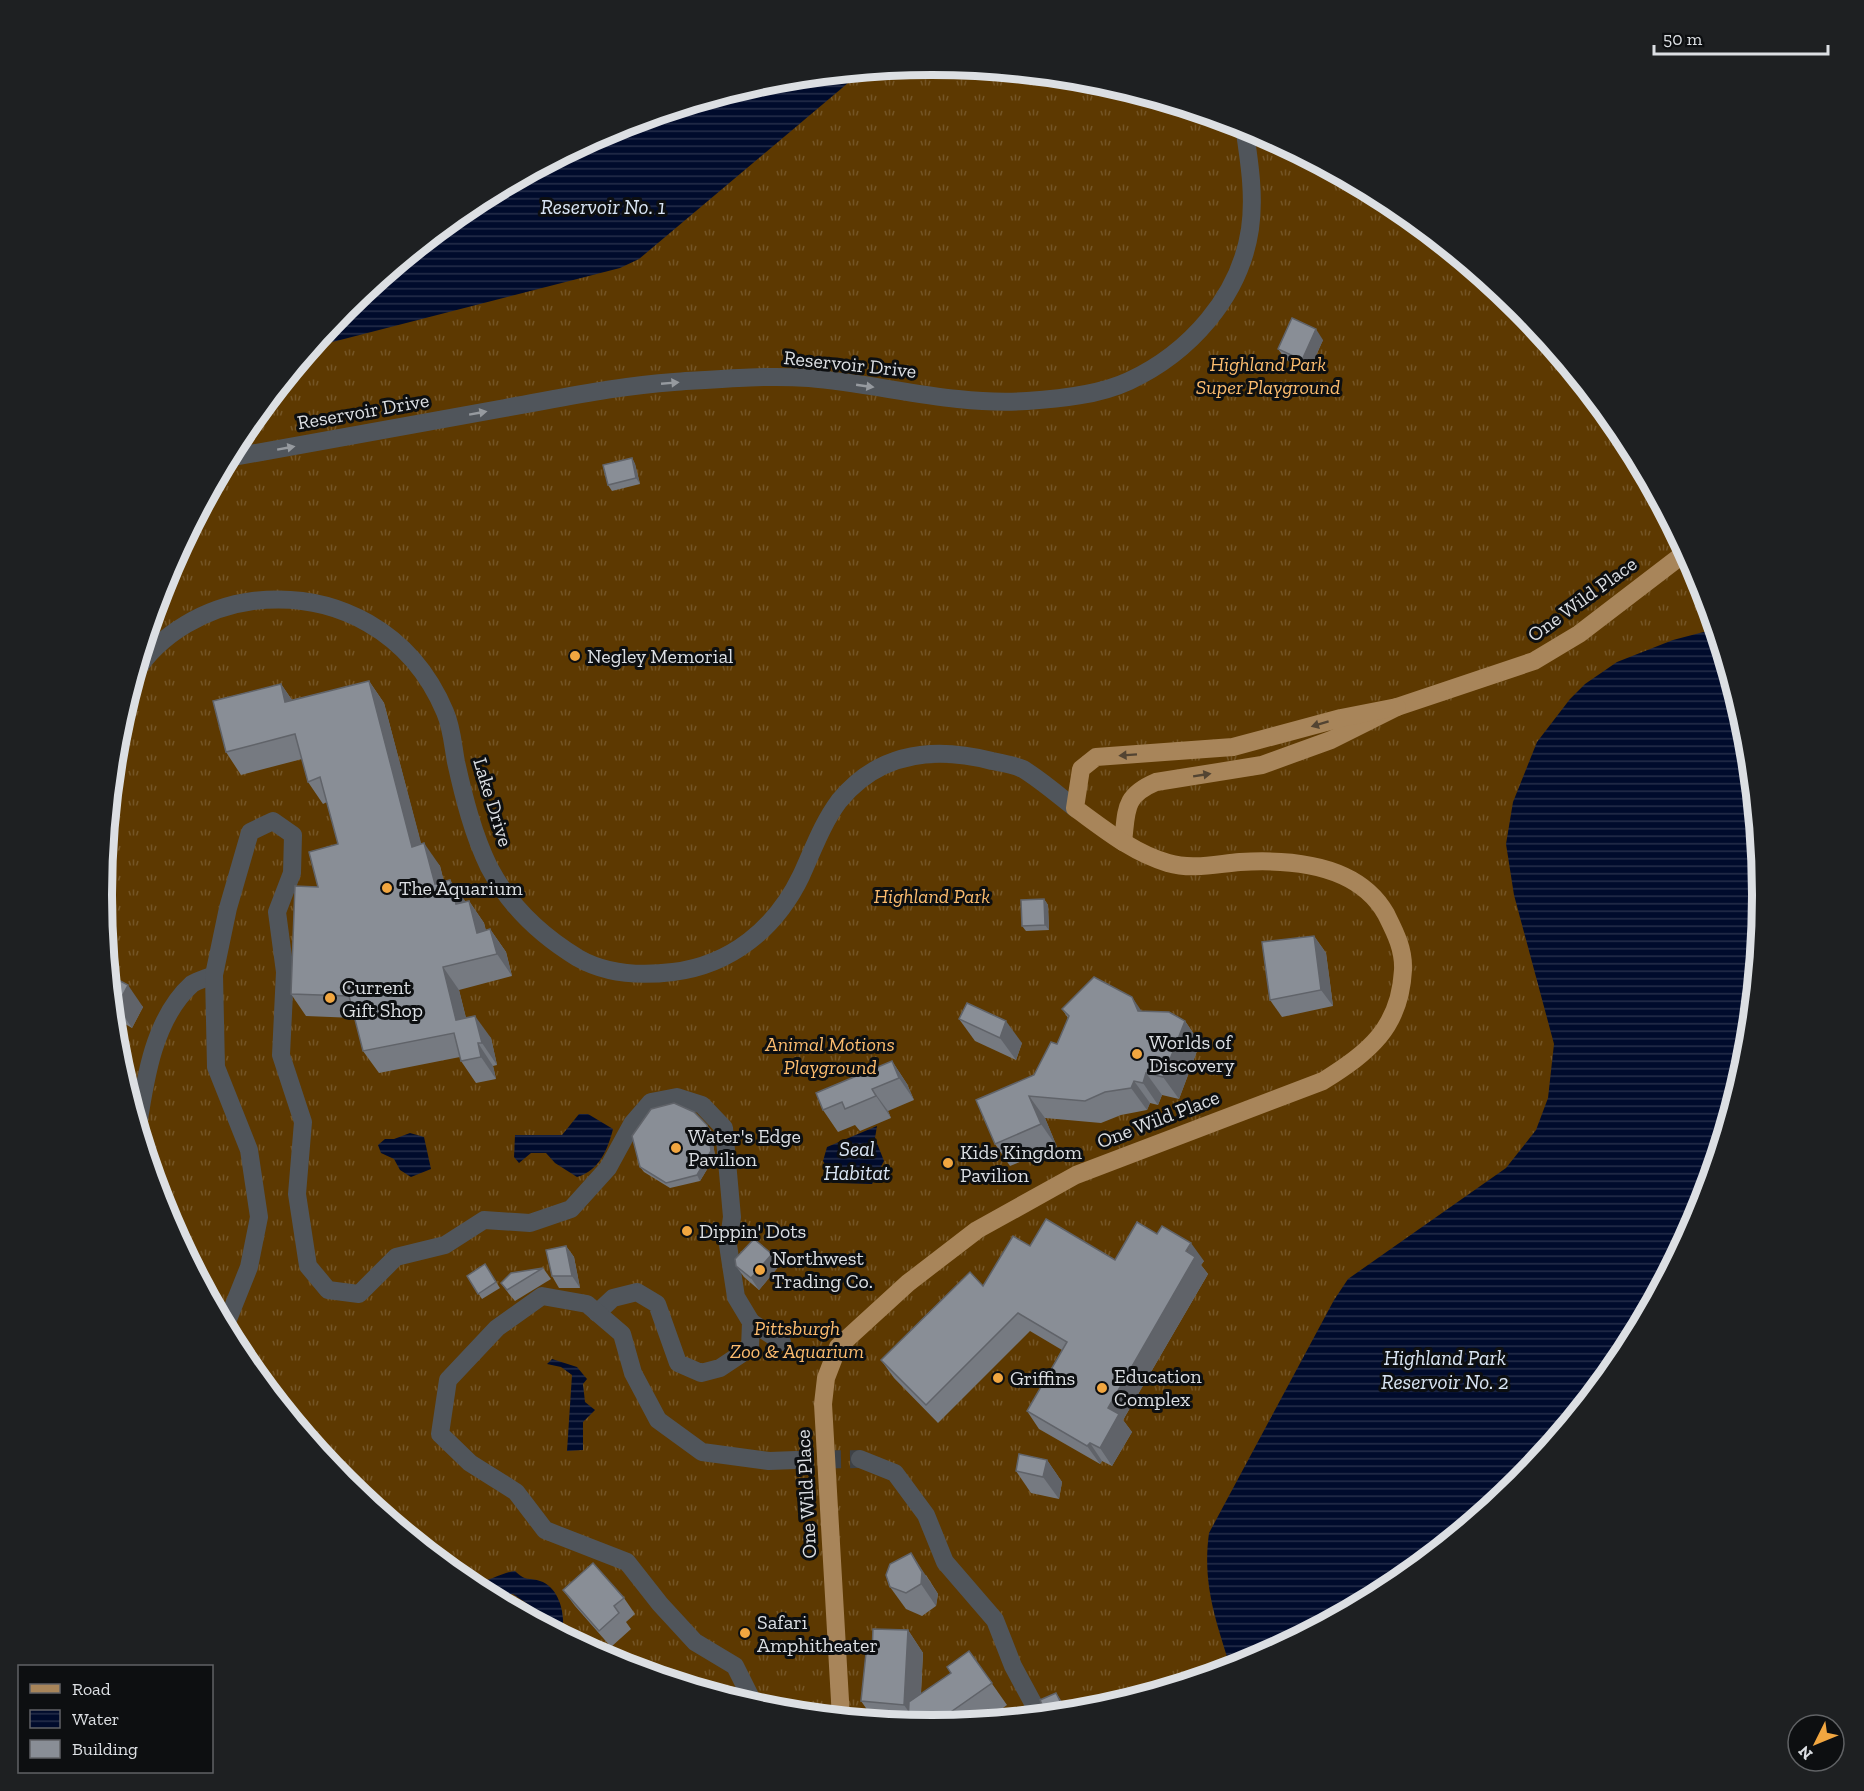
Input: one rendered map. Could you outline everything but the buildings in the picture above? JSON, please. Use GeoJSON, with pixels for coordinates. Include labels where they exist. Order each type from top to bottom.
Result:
{"type":"FeatureCollection","features":[{"type":"Feature","properties":{"kind":"main road","name":"One Wild Place"},"geometry":{"type":"LineString","coordinates":[[841,1711],[842,1689],[823,1404],[826,1378],[838,1347],[908,1283],[977,1230],[1076,1175],[1323,1081],[1357,1060],[1376,1042],[1391,1021],[1402,986],[1404,961],[1398,936],[1383,909],[1369,893],[1352,880],[1331,871],[1288,863],[1242,862],[1192,867],[1169,863],[1123,842],[1075,808],[1081,769],[1096,757],[1233,747],[1341,718],[1397,707],[1534,661],[1553,652],[1679,557]]}},
{"type":"Feature","properties":{"kind":"main road","name":"One Wild Place"},"geometry":{"type":"LineString","coordinates":[[1123,842],[1128,804],[1133,795],[1142,788],[1156,782],[1262,765],[1331,740],[1397,707]]}},
{"type":"Feature","properties":{"kind":"street","name":"Reservoir Drive"},"geometry":{"type":"LineString","coordinates":[[240,456],[597,391],[669,382],[740,378],[808,378],[963,399],[1026,402],[1086,394],[1126,382],[1154,368],[1182,348],[1199,332],[1227,293],[1241,264],[1250,229],[1252,197],[1245,137]]}},
{"type":"Feature","properties":{"kind":"street","name":"Lake Drive"},"geometry":{"type":"LineString","coordinates":[[146,659],[160,643],[183,626],[231,604],[266,600],[314,602],[348,612],[382,630],[423,673],[445,711],[467,809],[478,842],[490,869],[513,906],[553,943],[585,962],[616,971],[649,975],[680,971],[726,957],[750,942],[769,925],[786,903],[824,824],[841,799],[862,779],[888,763],[904,757],[940,752],[1021,768],[1075,808]]}},
{"type":"Feature","properties":{"kind":"street"},"geometry":{"type":"LineString","coordinates":[[229,1318],[249,1268],[259,1216],[249,1150],[216,1067],[214,975],[228,908],[250,832],[273,821],[293,835],[292,873],[277,912],[285,972],[281,1055],[303,1122],[297,1194],[308,1266],[328,1290],[359,1294],[396,1257],[445,1245],[484,1220],[530,1223],[571,1209],[608,1168],[632,1124],[651,1102],[677,1097],[702,1105],[724,1128],[732,1217],[728,1245],[736,1297],[751,1322],[782,1342]]}},
{"type":"Feature","properties":{"kind":"street"},"geometry":{"type":"LineString","coordinates":[[140,1112],[146,1077],[167,1017],[193,983],[214,975]]}},
{"type":"Feature","properties":{"kind":"street"},"geometry":{"type":"LineString","coordinates":[[597,1313],[613,1298],[637,1292],[657,1304],[678,1363],[701,1373],[720,1368],[750,1348],[751,1322]]}},
{"type":"Feature","properties":{"kind":"street"},"geometry":{"type":"LineString","coordinates":[[749,1695],[735,1666],[694,1641],[660,1604],[627,1562],[545,1530],[516,1492],[470,1463],[440,1434],[448,1380],[497,1328],[542,1296],[587,1305],[622,1334],[633,1373],[658,1420],[702,1452],[769,1461],[796,1460]]}},
{"type":"Feature","properties":{"kind":"street"},"geometry":{"type":"LineString","coordinates":[[860,1459],[895,1473],[926,1515],[945,1562],[995,1620],[1013,1666],[1036,1709]]}},
{"type":"Feature","properties":{"kind":"green space","name":"Highland Park"},"geometry":{"type":"Polygon","coordinates":[[[932,75],[986,77],[1039,82],[1144,103],[1246,137],[1295,160],[1388,213],[1431,245],[1512,315],[1549,355],[1583,396],[1643,485],[1690,582],[1709,632],[1725,683],[1737,735],[1745,788],[1751,842],[1753,896],[1751,949],[1737,1056],[1725,1108],[1690,1209],[1668,1258],[1643,1306],[1583,1395],[1512,1476],[1473,1512],[1388,1578],[1342,1606],[1246,1654],[1196,1672],[1144,1688],[1039,1709],[932,1716],[878,1714],[825,1709],[720,1688],[618,1654],[569,1631],[476,1578],[433,1546],[352,1476],[315,1436],[281,1395],[221,1306],[174,1209],[155,1159],[139,1108],[127,1056],[119,1003],[113,949],[113,842],[127,735],[139,683],[174,582],[196,533],[221,485],[281,396],[352,315],[391,279],[476,213],[522,185],[618,137],[668,119],[720,103],[825,82],[932,75]]]}},
{"type":"Feature","properties":{"kind":"water","name":"Reservoir No. 1"},"geometry":{"type":"Polygon","coordinates":[[[852,79],[639,259],[620,268],[325,344],[391,279],[433,245],[476,213],[569,160],[618,137],[720,103],[772,91],[852,79]]]}},
{"type":"Feature","properties":{"kind":"water","name":"Highland Park Reservoir No. 2"},"geometry":{"type":"Polygon","coordinates":[[[1709,631],[1725,683],[1737,735],[1745,788],[1751,842],[1753,896],[1751,949],[1737,1056],[1725,1108],[1690,1209],[1643,1306],[1614,1351],[1583,1395],[1512,1476],[1473,1512],[1388,1578],[1295,1631],[1228,1660],[1209,1586],[1207,1552],[1209,1533],[1334,1300],[1348,1279],[1506,1168],[1536,1130],[1548,1098],[1554,1044],[1514,895],[1506,844],[1513,802],[1537,742],[1570,699],[1585,684],[1617,662],[1673,640],[1709,631]]]}},
{"type":"Feature","properties":{"kind":"water"},"geometry":{"type":"Polygon","coordinates":[[[579,1114],[588,1114],[613,1129],[601,1158],[585,1174],[577,1177],[555,1163],[546,1153],[531,1153],[519,1163],[514,1157],[515,1135],[562,1135],[579,1114]]]}},
{"type":"Feature","properties":{"kind":"water","name":"Seal Habitat"},"geometry":{"type":"Polygon","coordinates":[[[877,1126],[875,1138],[884,1161],[872,1184],[838,1183],[823,1161],[827,1147],[877,1126]]]}},
{"type":"Feature","properties":{"kind":"water"},"geometry":{"type":"Polygon","coordinates":[[[410,1133],[424,1137],[431,1169],[411,1177],[400,1170],[394,1159],[381,1153],[378,1145],[385,1139],[394,1139],[410,1133]]]}},
{"type":"Feature","properties":{"kind":"water"},"geometry":{"type":"Polygon","coordinates":[[[552,1359],[577,1367],[587,1379],[583,1384],[585,1402],[595,1410],[583,1422],[583,1450],[567,1451],[572,1375],[561,1367],[547,1364],[552,1359]]]}},
{"type":"Feature","properties":{"kind":"water"},"geometry":{"type":"Polygon","coordinates":[[[515,1571],[525,1578],[546,1584],[558,1599],[563,1624],[557,1624],[513,1594],[503,1594],[481,1581],[515,1571]]]}},
{"type":"Feature","properties":{"kind":"tunnel"},"geometry":{"type":"LineString","coordinates":[[796,1460],[860,1459]]}},
{"type":"Feature","properties":{"kind":"place","name":"Negley Memorial"},"geometry":{"type":"Point","coordinates":[575,656]}},
{"type":"Feature","properties":{"kind":"place","name":"The Aquarium"},"geometry":{"type":"Point","coordinates":[387,888]}},
{"type":"Feature","properties":{"kind":"place","name":"Current Gift Shop"},"geometry":{"type":"Point","coordinates":[330,998]}},
{"type":"Feature","properties":{"kind":"place","name":"Worlds of Discovery"},"geometry":{"type":"Point","coordinates":[1137,1054]}},
{"type":"Feature","properties":{"kind":"place","name":"Water's Edge Pavilion"},"geometry":{"type":"Point","coordinates":[676,1148]}},
{"type":"Feature","properties":{"kind":"place","name":"Kids Kingdom Pavilion"},"geometry":{"type":"Point","coordinates":[948,1163]}},
{"type":"Feature","properties":{"kind":"place","name":"Dippin' Dots"},"geometry":{"type":"Point","coordinates":[687,1231]}},
{"type":"Feature","properties":{"kind":"place","name":"Northwest Trading Co."},"geometry":{"type":"Point","coordinates":[760,1270]}},
{"type":"Feature","properties":{"kind":"place","name":"Griffins"},"geometry":{"type":"Point","coordinates":[998,1378]}},
{"type":"Feature","properties":{"kind":"place","name":"Education Complex"},"geometry":{"type":"Point","coordinates":[1102,1388]}},
{"type":"Feature","properties":{"kind":"place","name":"Safari Amphitheater"},"geometry":{"type":"Point","coordinates":[745,1633]}},
{"type":"Feature","properties":{"kind":"park label","name":"Highland Park Super Playground"},"geometry":{"type":"Point","coordinates":[1268,376]}},
{"type":"Feature","properties":{"kind":"park label","name":"Animal Motions Playground"},"geometry":{"type":"Point","coordinates":[830,1056]}},
{"type":"Feature","properties":{"kind":"park label","name":"Pittsburgh Zoo & Aquarium"},"geometry":{"type":"Point","coordinates":[797,1340]}}]}
